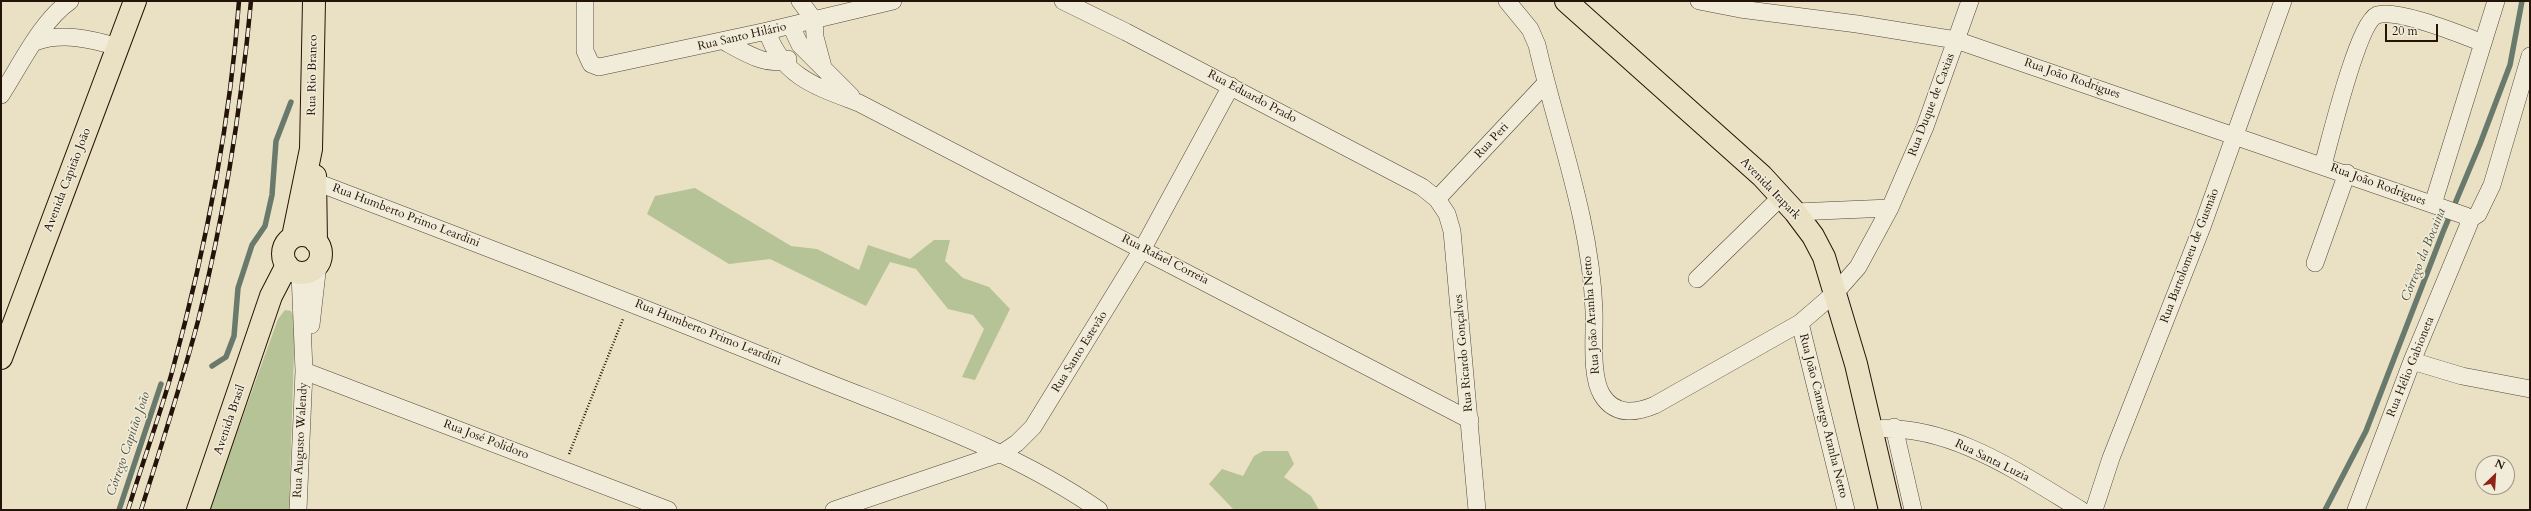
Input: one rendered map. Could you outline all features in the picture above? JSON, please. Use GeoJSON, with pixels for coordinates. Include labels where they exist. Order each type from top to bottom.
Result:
{"type":"FeatureCollection","features":[{"type":"Feature","properties":{"kind":"main road","name":"Avenida Capitão João"},"geometry":{"type":"LineString","coordinates":[[1,358],[135,1]]}},
{"type":"Feature","properties":{"kind":"main road","name":"Rua Rio Branco"},"geometry":{"type":"LineString","coordinates":[[314,1],[311,182],[316,242]]}},
{"type":"Feature","properties":{"kind":"main road","name":"Avenida Itapark"},"geometry":{"type":"LineString","coordinates":[[1566,1],[1762,176],[1788,204],[1824,257],[1836,292],[1872,429],[1890,510]]}},
{"type":"Feature","properties":{"kind":"main road","name":"Rua Rio Branco"},"geometry":{"type":"LineString","coordinates":[[293,237],[311,182]]}},
{"type":"Feature","properties":{"kind":"main road"},"geometry":{"type":"LineString","coordinates":[[306,236],[316,242],[321,252],[301,269],[283,253],[285,247],[293,237],[306,236]]}},
{"type":"Feature","properties":{"kind":"main road","name":"Avenida Brasil"},"geometry":{"type":"LineString","coordinates":[[198,510],[261,330],[271,296],[301,269]]}},
{"type":"Feature","properties":{"kind":"street"},"geometry":{"type":"LineString","coordinates":[[1,95],[48,23],[61,7],[70,1]]}},
{"type":"Feature","properties":{"kind":"street","name":"Rua Santo Hilário"},"geometry":{"type":"LineString","coordinates":[[585,1],[585,51],[591,64],[603,67],[767,32],[893,1]]}},
{"type":"Feature","properties":{"kind":"street"},"geometry":{"type":"LineString","coordinates":[[800,1],[814,20],[815,37],[824,70]]}},
{"type":"Feature","properties":{"kind":"street","name":"Rua Eduardo Prado"},"geometry":{"type":"LineString","coordinates":[[1063,1],[1231,86],[1404,177],[1437,199]]}},
{"type":"Feature","properties":{"kind":"street","name":"Rua João Aranha Netto"},"geometry":{"type":"LineString","coordinates":[[1507,1],[1530,29],[1537,45],[1581,213],[1590,258],[1594,310],[1596,382],[1607,402],[1625,412],[1639,411],[1655,405],[1800,323],[1836,292]]}},
{"type":"Feature","properties":{"kind":"street","name":"Rua João Rodrigues"},"geometry":{"type":"LineString","coordinates":[[1699,1],[1740,9],[1864,25],[1956,40],[2173,113],[2234,136],[2347,173],[2438,206],[2467,220]]}},
{"type":"Feature","properties":{"kind":"street","name":"Rua Duque de Caxias"},"geometry":{"type":"LineString","coordinates":[[1836,292],[1858,267],[1890,208],[1925,127],[1970,1]]}},
{"type":"Feature","properties":{"kind":"street","name":"Rua Bartolomeu de Gusmão"},"geometry":{"type":"LineString","coordinates":[[2094,510],[2111,458],[2199,235],[2283,1]]}},
{"type":"Feature","properties":{"kind":"street","name":"Rua João Rodrigues"},"geometry":{"type":"LineString","coordinates":[[2438,206],[2496,1]]}},
{"type":"Feature","properties":{"kind":"street"},"geometry":{"type":"LineString","coordinates":[[2322,165],[2358,45],[2371,20],[2378,15],[2391,14],[2438,27],[2483,43]]}},
{"type":"Feature","properties":{"kind":"street","name":"Rua Rafael Correia"},"geometry":{"type":"LineString","coordinates":[[791,26],[800,45],[859,103]]}},
{"type":"Feature","properties":{"kind":"street","name":"Rua Rafael Correia"},"geometry":{"type":"LineString","coordinates":[[767,32],[772,47],[782,62],[791,71],[815,85],[859,103],[1143,248],[1470,420]]}},
{"type":"Feature","properties":{"kind":"street"},"geometry":{"type":"LineString","coordinates":[[35,42],[55,37],[72,38],[98,41],[118,47]]}},
{"type":"Feature","properties":{"kind":"street"},"geometry":{"type":"LineString","coordinates":[[722,41],[759,58],[782,62],[793,55],[800,45]]}},
{"type":"Feature","properties":{"kind":"street","name":"Rua Hélio Gabioneta"},"geometry":{"type":"LineString","coordinates":[[2356,510],[2467,220],[2478,214],[2492,185],[2530,56]]}},
{"type":"Feature","properties":{"kind":"street","name":"Rua Peri"},"geometry":{"type":"LineString","coordinates":[[1437,199],[1546,83]]}},
{"type":"Feature","properties":{"kind":"street","name":"Rua Santo Estevão"},"geometry":{"type":"LineString","coordinates":[[834,510],[1002,453],[1017,443],[1033,427],[1143,248],[1231,86]]}},
{"type":"Feature","properties":{"kind":"street"},"geometry":{"type":"LineString","coordinates":[[2315,263],[2347,173]]}},
{"type":"Feature","properties":{"kind":"street","name":"Rua Humberto Primo Leardini"},"geometry":{"type":"LineString","coordinates":[[311,182],[630,302],[1002,453],[1070,490],[1099,510]]}},
{"type":"Feature","properties":{"kind":"street","name":"Rua Ricardo Gonçalves"},"geometry":{"type":"LineString","coordinates":[[1437,199],[1447,214],[1452,231],[1477,510]]}},
{"type":"Feature","properties":{"kind":"street"},"geometry":{"type":"LineString","coordinates":[[1697,279],[1788,204],[1890,208]]}},
{"type":"Feature","properties":{"kind":"street","name":"Rua Augusto Walendy"},"geometry":{"type":"LineString","coordinates":[[298,509],[304,371],[301,269]]}},
{"type":"Feature","properties":{"kind":"street","name":"Rua João Camargo Aranha Netto"},"geometry":{"type":"LineString","coordinates":[[1800,323],[1846,510]]}},
{"type":"Feature","properties":{"kind":"street"},"geometry":{"type":"LineString","coordinates":[[2412,361],[2462,376],[2530,389]]}},
{"type":"Feature","properties":{"kind":"street","name":"Rua José Polidoro"},"geometry":{"type":"LineString","coordinates":[[304,371],[668,510]]}},
{"type":"Feature","properties":{"kind":"street"},"geometry":{"type":"LineString","coordinates":[[1894,427],[1913,510]]}},
{"type":"Feature","properties":{"kind":"street","name":"Rua Santa Luzia"},"geometry":{"type":"LineString","coordinates":[[1872,429],[1894,427],[1923,432],[1962,444],[2002,463],[2081,510]]}},
{"type":"Feature","properties":{"kind":"path"},"geometry":{"type":"LineString","coordinates":[[563,470],[630,302]]}},
{"type":"Feature","properties":{"kind":"green space"},"geometry":{"type":"Polygon","coordinates":[[[695,188],[791,246],[817,249],[859,270],[868,245],[910,259],[934,240],[950,240],[945,261],[963,278],[989,287],[1010,309],[975,380],[962,377],[984,329],[973,315],[948,309],[916,269],[890,262],[866,306],[770,259],[729,264],[647,214],[655,196],[695,188]]]}},
{"type":"Feature","properties":{"kind":"green space"},"geometry":{"type":"Polygon","coordinates":[[[285,310],[291,311],[295,321],[289,510],[209,510],[278,319],[285,310]]]}},
{"type":"Feature","properties":{"kind":"green space"},"geometry":{"type":"Polygon","coordinates":[[[1263,451],[1288,451],[1294,464],[1284,477],[1311,496],[1319,510],[1234,510],[1209,484],[1222,469],[1243,476],[1254,456],[1263,451]]]}},
{"type":"Feature","properties":{"kind":"waterway","name":"Córrego da Bocaina"},"geometry":{"type":"LineString","coordinates":[[2325,510],[2366,431],[2443,232],[2480,144],[2510,65],[2522,1]]}},
{"type":"Feature","properties":{"kind":"waterway","name":"Córrego Capitão João"},"geometry":{"type":"LineString","coordinates":[[212,366],[226,357],[234,336],[238,288],[252,245],[265,226],[272,195],[276,141],[291,102]]}},
{"type":"Feature","properties":{"kind":"waterway","name":"Córrego Capitão João"},"geometry":{"type":"LineString","coordinates":[[119,510],[161,384]]}},
{"type":"Feature","properties":{"kind":"railway"},"geometry":{"type":"LineString","coordinates":[[128,510],[172,372],[195,281],[223,141],[235,48],[239,1]]}},
{"type":"Feature","properties":{"kind":"railway"},"geometry":{"type":"LineString","coordinates":[[141,510],[185,369],[198,321],[216,242],[237,122],[251,1]]}}]}
